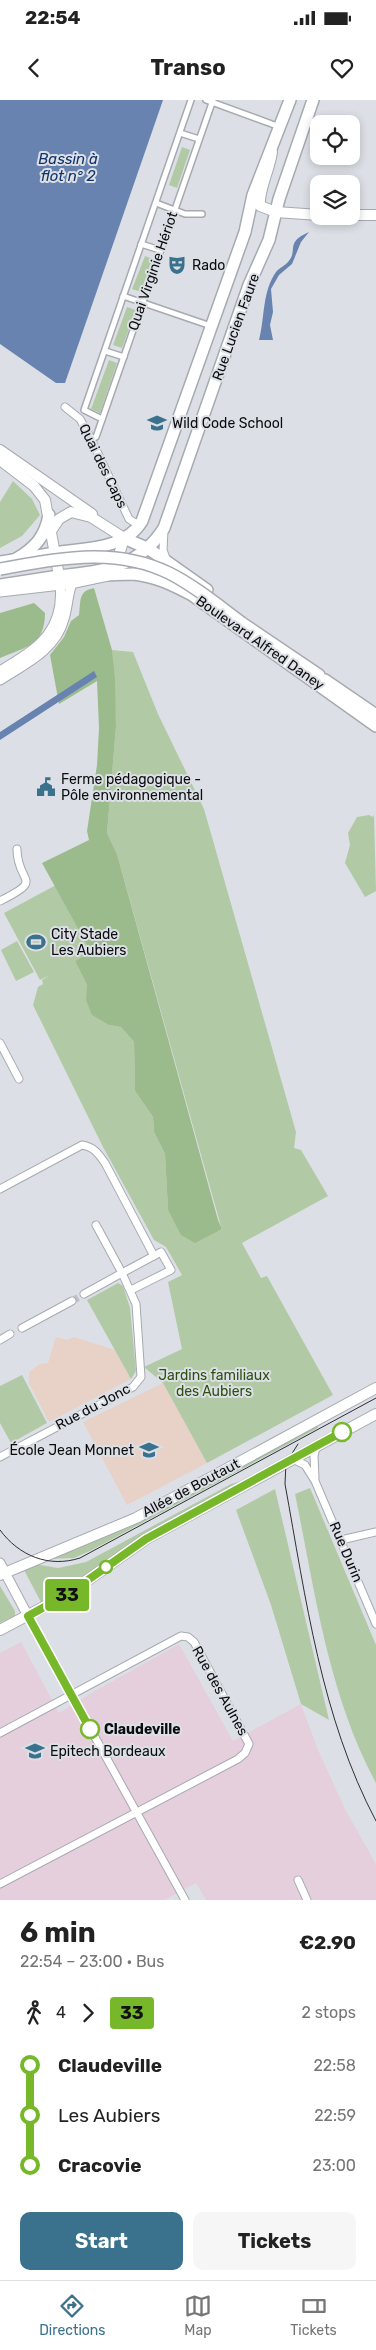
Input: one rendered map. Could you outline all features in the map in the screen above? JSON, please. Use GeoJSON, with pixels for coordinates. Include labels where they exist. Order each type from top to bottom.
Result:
{"type":"FeatureCollection","features":[{"type":"Feature","properties":{"kind":"main road","name":"Rue Lucien Faure"},"geometry":{"type":"LineString","coordinates":[[140,526],[246,228],[253,195],[290,100]]}},
{"type":"Feature","properties":{"kind":"main road","name":"Rue Lucien Faure"},"geometry":{"type":"LineString","coordinates":[[74,579],[125,565],[148,549],[164,528],[249,285],[269,240],[276,212],[313,100]]}},
{"type":"Feature","properties":{"kind":"main road"},"geometry":{"type":"LineString","coordinates":[[272,150],[270,166],[259,203],[262,208],[276,212],[310,214]]}},
{"type":"Feature","properties":{"kind":"main road"},"geometry":{"type":"LineString","coordinates":[[360,215],[376,215]]}},
{"type":"Feature","properties":{"kind":"main road"},"geometry":{"type":"LineString","coordinates":[[0,450],[124,538]]}},
{"type":"Feature","properties":{"kind":"main road"},"geometry":{"type":"LineString","coordinates":[[0,460],[26,479],[40,492],[45,500],[60,580]]}},
{"type":"Feature","properties":{"kind":"main road"},"geometry":{"type":"LineString","coordinates":[[52,531],[59,519],[71,512],[78,512],[102,523]]}},
{"type":"Feature","properties":{"kind":"main road"},"geometry":{"type":"LineString","coordinates":[[16,559],[30,551],[39,542],[46,529],[49,515]]}},
{"type":"Feature","properties":{"kind":"main road"},"geometry":{"type":"LineString","coordinates":[[0,562],[104,546],[124,538],[140,526]]}},
{"type":"Feature","properties":{"kind":"main road"},"geometry":{"type":"LineString","coordinates":[[0,585],[74,579],[110,562],[119,555],[124,538]]}},
{"type":"Feature","properties":{"kind":"main road","name":"Boulevard Alfred Daney"},"geometry":{"type":"LineString","coordinates":[[124,538],[148,549],[171,564],[319,675],[376,715]]}},
{"type":"Feature","properties":{"kind":"main road"},"geometry":{"type":"LineString","coordinates":[[0,569],[92,555],[142,562],[170,574],[319,675]]}},
{"type":"Feature","properties":{"kind":"main road","name":"Boulevard Alfred Daney"},"geometry":{"type":"LineString","coordinates":[[74,579],[137,575],[160,580],[192,595],[376,726]]}},
{"type":"Feature","properties":{"kind":"main road","name":"Allée de Boutaut"},"geometry":{"type":"LineString","coordinates":[[3,1574],[136,1518],[376,1388]]}},
{"type":"Feature","properties":{"kind":"main road","name":"Allée de Boutaut"},"geometry":{"type":"LineString","coordinates":[[0,1630],[68,1594],[146,1539],[376,1414]]}},
{"type":"Feature","properties":{"kind":"street","name":"Quai Virginie Hériot"},"geometry":{"type":"LineString","coordinates":[[102,419],[84,410],[191,100]]}},
{"type":"Feature","properties":{"kind":"street"},"geometry":{"type":"LineString","coordinates":[[206,100],[281,127]]}},
{"type":"Feature","properties":{"kind":"street","name":"Quai Virginie Hériot"},"geometry":{"type":"LineString","coordinates":[[91,439],[96,437],[212,101]]}},
{"type":"Feature","properties":{"kind":"street"},"geometry":{"type":"LineString","coordinates":[[180,133],[199,139]]}},
{"type":"Feature","properties":{"kind":"street"},"geometry":{"type":"LineString","coordinates":[[156,203],[185,214],[202,214]]}},
{"type":"Feature","properties":{"kind":"street"},"geometry":{"type":"LineString","coordinates":[[142,244],[160,250]]}},
{"type":"Feature","properties":{"kind":"street"},"geometry":{"type":"LineString","coordinates":[[124,296],[212,326]]}},
{"type":"Feature","properties":{"kind":"street"},"geometry":{"type":"LineString","coordinates":[[105,350],[124,357]]}},
{"type":"Feature","properties":{"kind":"street","name":"Quai des Caps"},"geometry":{"type":"LineString","coordinates":[[65,407],[80,419],[129,519],[140,526]]}},
{"type":"Feature","properties":{"kind":"street"},"geometry":{"type":"LineString","coordinates":[[164,528],[163,550],[171,564]]}},
{"type":"Feature","properties":{"kind":"street"},"geometry":{"type":"LineString","coordinates":[[0,680],[42,653],[60,631],[74,579]]}},
{"type":"Feature","properties":{"kind":"street"},"geometry":{"type":"LineString","coordinates":[[0,592],[60,580],[60,607],[54,628],[33,651],[0,671]]}},
{"type":"Feature","properties":{"kind":"street"},"geometry":{"type":"LineString","coordinates":[[0,901],[23,889],[26,885],[26,880],[17,859],[18,850]]}},
{"type":"Feature","properties":{"kind":"street"},"geometry":{"type":"LineString","coordinates":[[0,1043],[19,1079]]}},
{"type":"Feature","properties":{"kind":"street"},"geometry":{"type":"LineString","coordinates":[[0,1189],[82,1145],[91,1146],[98,1152],[154,1256]]}},
{"type":"Feature","properties":{"kind":"street","name":"Rue du Jonc"},"geometry":{"type":"LineString","coordinates":[[0,1457],[133,1387],[139,1382],[141,1377],[136,1304],[131,1290],[96,1225]]}},
{"type":"Feature","properties":{"kind":"street"},"geometry":{"type":"LineString","coordinates":[[84,1294],[161,1252],[171,1270],[131,1290]]}},
{"type":"Feature","properties":{"kind":"street"},"geometry":{"type":"LineString","coordinates":[[22,1328],[72,1301]]}},
{"type":"Feature","properties":{"kind":"street"},"geometry":{"type":"LineString","coordinates":[[0,1340],[10,1334]]}},
{"type":"Feature","properties":{"kind":"street","name":"Rue Durin"},"geometry":{"type":"LineString","coordinates":[[315,1480],[314,1455],[316,1447]]}},
{"type":"Feature","properties":{"kind":"street","name":"Rue Durin"},"geometry":{"type":"LineString","coordinates":[[293,1459],[305,1465],[315,1480],[376,1621]]}},
{"type":"Feature","properties":{"kind":"street"},"geometry":{"type":"LineString","coordinates":[[341,1540],[376,1532]]}},
{"type":"Feature","properties":{"kind":"street"},"geometry":{"type":"LineString","coordinates":[[0,1563],[3,1574],[72,1694],[185,1900]]}},
{"type":"Feature","properties":{"kind":"street","name":"Rue des Aulnes"},"geometry":{"type":"LineString","coordinates":[[0,1884],[238,1760],[245,1753],[249,1744],[194,1642],[188,1637],[175,1638],[72,1694]]}},
{"type":"Feature","properties":{"kind":"street"},"geometry":{"type":"LineString","coordinates":[[0,1733],[72,1694]]}},
{"type":"Feature","properties":{"kind":"street"},"geometry":{"type":"LineString","coordinates":[[298,1880],[307,1900]]}},
{"type":"Feature","properties":{"kind":"shaded area"},"geometry":{"type":"Polygon","coordinates":[[[56,1337],[67,1340],[74,1337],[115,1350],[131,1379],[49,1422],[29,1383],[29,1372],[40,1364],[48,1363],[56,1337]]]}},
{"type":"Feature","properties":{"kind":"shaded area","name":"École Jean Monnet"},"geometry":{"type":"Polygon","coordinates":[[[163,1383],[207,1463],[127,1505],[83,1422],[163,1383]]]}},
{"type":"Feature","properties":{"kind":"shaded area"},"geometry":{"type":"Polygon","coordinates":[[[21,1642],[59,1713],[179,1644],[233,1741],[301,1704],[318,1750],[346,1811],[376,1864],[376,1900],[206,1900],[196,1883],[165,1900],[0,1900],[0,1653],[21,1642]]]}},
{"type":"Feature","properties":{"kind":"green space"},"geometry":{"type":"Polygon","coordinates":[[[182,147],[190,150],[177,188],[169,185],[182,147]]]}},
{"type":"Feature","properties":{"kind":"green space"},"geometry":{"type":"Polygon","coordinates":[[[145,256],[153,259],[141,292],[132,289],[145,256]]]}},
{"type":"Feature","properties":{"kind":"green space"},"geometry":{"type":"Polygon","coordinates":[[[127,307],[136,310],[122,348],[113,345],[127,307]]]}},
{"type":"Feature","properties":{"kind":"green space"},"geometry":{"type":"Polygon","coordinates":[[[109,360],[117,363],[100,413],[91,409],[109,360]]]}},
{"type":"Feature","properties":{"kind":"green space"},"geometry":{"type":"Polygon","coordinates":[[[13,481],[32,499],[40,515],[22,536],[0,548],[0,502],[13,481]]]}},
{"type":"Feature","properties":{"kind":"green space"},"geometry":{"type":"Polygon","coordinates":[[[94,588],[112,650],[115,679],[116,727],[107,833],[117,854],[222,1229],[195,1243],[181,1235],[168,1210],[165,1154],[154,1132],[153,1117],[135,1091],[134,1042],[121,1027],[109,1025],[92,1015],[86,1000],[87,985],[75,961],[91,952],[42,863],[89,840],[87,831],[97,765],[99,728],[97,681],[59,704],[50,655],[64,637],[71,621],[79,615],[81,597],[85,591],[94,588]]]}},
{"type":"Feature","properties":{"kind":"green space"},"geometry":{"type":"Polygon","coordinates":[[[34,603],[45,613],[42,632],[38,638],[26,647],[0,658],[0,613],[34,603]]]}},
{"type":"Feature","properties":{"kind":"green space","name":"Jardins familiaux des Aubiers"},"geometry":{"type":"Polygon","coordinates":[[[112,650],[133,652],[158,714],[204,809],[296,1132],[294,1148],[301,1150],[328,1196],[242,1243],[261,1278],[267,1276],[333,1395],[207,1463],[163,1383],[144,1367],[182,1349],[168,1282],[182,1275],[166,1247],[154,1240],[103,1147],[33,1005],[38,987],[43,984],[42,980],[50,975],[40,980],[4,913],[56,885],[92,953],[75,961],[87,985],[87,1000],[109,1025],[121,1027],[134,1042],[135,1091],[153,1117],[154,1132],[165,1154],[168,1210],[222,1230],[117,854],[107,833],[116,727],[112,650]]]}},
{"type":"Feature","properties":{"kind":"green space"},"geometry":{"type":"Polygon","coordinates":[[[374,814],[376,891],[365,897],[345,863],[350,845],[348,833],[357,817],[369,815],[373,817],[374,814]]]}},
{"type":"Feature","properties":{"kind":"green space"},"geometry":{"type":"Polygon","coordinates":[[[17,941],[34,972],[16,981],[1,950],[17,941]]]}},
{"type":"Feature","properties":{"kind":"green space"},"geometry":{"type":"Polygon","coordinates":[[[118,1283],[123,1286],[130,1308],[136,1371],[131,1379],[87,1300],[118,1283]]]}},
{"type":"Feature","properties":{"kind":"green space"},"geometry":{"type":"Polygon","coordinates":[[[22,1375],[47,1423],[11,1443],[0,1423],[0,1386],[22,1375]]]}},
{"type":"Feature","properties":{"kind":"green space"},"geometry":{"type":"Polygon","coordinates":[[[317,1425],[318,1428],[92,1550],[74,1558],[49,1559],[317,1425]]]}},
{"type":"Feature","properties":{"kind":"green space"},"geometry":{"type":"Polygon","coordinates":[[[248,1479],[42,1604],[24,1570],[35,1564],[58,1568],[86,1562],[231,1484],[248,1479]]]}},
{"type":"Feature","properties":{"kind":"green space"},"geometry":{"type":"Polygon","coordinates":[[[310,1488],[376,1645],[376,1783],[346,1714],[325,1642],[295,1494],[310,1488]]]}},
{"type":"Feature","properties":{"kind":"green space"},"geometry":{"type":"Polygon","coordinates":[[[275,1489],[329,1720],[301,1704],[271,1605],[236,1510],[275,1489]]]}},
{"type":"Feature","properties":{"kind":"green space"},"geometry":{"type":"Polygon","coordinates":[[[0,1586],[15,1611],[15,1616],[0,1623],[0,1586]]]}},
{"type":"Feature","properties":{"kind":"water","name":"Bassin à flot n° 2"},"geometry":{"type":"Polygon","coordinates":[[[0,100],[163,100],[65,383],[56,383],[0,344],[0,100]]]}},
{"type":"Feature","properties":{"kind":"water"},"geometry":{"type":"Polygon","coordinates":[[[309,232],[301,242],[292,264],[279,275],[271,289],[273,312],[270,325],[273,340],[259,340],[266,296],[271,280],[276,272],[291,258],[294,243],[301,236],[309,232]]]}},
{"type":"Feature","properties":{"kind":"water"},"geometry":{"type":"Polygon","coordinates":[[[94,671],[97,677],[0,740],[0,732],[94,671]]]}},
{"type":"Feature","properties":{"kind":"tunnel"},"geometry":{"type":"LineString","coordinates":[[72,1301],[84,1294]]}},
{"type":"Feature","properties":{"kind":"tram line"},"geometry":{"type":"LineString","coordinates":[[0,1530],[16,1547],[36,1558],[57,1562],[80,1558],[376,1398]]}},
{"type":"Feature","properties":{"kind":"tram line"},"geometry":{"type":"LineString","coordinates":[[298,1444],[286,1463],[285,1484],[309,1614],[318,1657],[342,1741],[357,1781],[376,1821]]}},
{"type":"Feature","properties":{"kind":"bus line","name":"33"},"geometry":{"type":"LineString","coordinates":[[90,1729],[28,1616],[68,1594],[146,1539],[342,1432]]}},
{"type":"Feature","properties":{"kind":"place","name":"Rado"},"geometry":{"type":"Point","coordinates":[177,265]}},
{"type":"Feature","properties":{"kind":"place","name":"Wild Code School"},"geometry":{"type":"Point","coordinates":[157,423]}},
{"type":"Feature","properties":{"kind":"place","name":"Ferme pédagogique - Pôle environnemental"},"geometry":{"type":"Point","coordinates":[46,787]}},
{"type":"Feature","properties":{"kind":"place","name":"City Stade Les Aubiers"},"geometry":{"type":"Point","coordinates":[36,942]}},
{"type":"Feature","properties":{"kind":"place","name":"École Jean Monnet"},"geometry":{"type":"Point","coordinates":[149,1450]}},
{"type":"Feature","properties":{"kind":"place","name":"Claudeville"},"geometry":{"type":"Point","coordinates":[90,1729]}},
{"type":"Feature","properties":{"kind":"place","name":"Epitech Bordeaux"},"geometry":{"type":"Point","coordinates":[35,1751]}}]}
